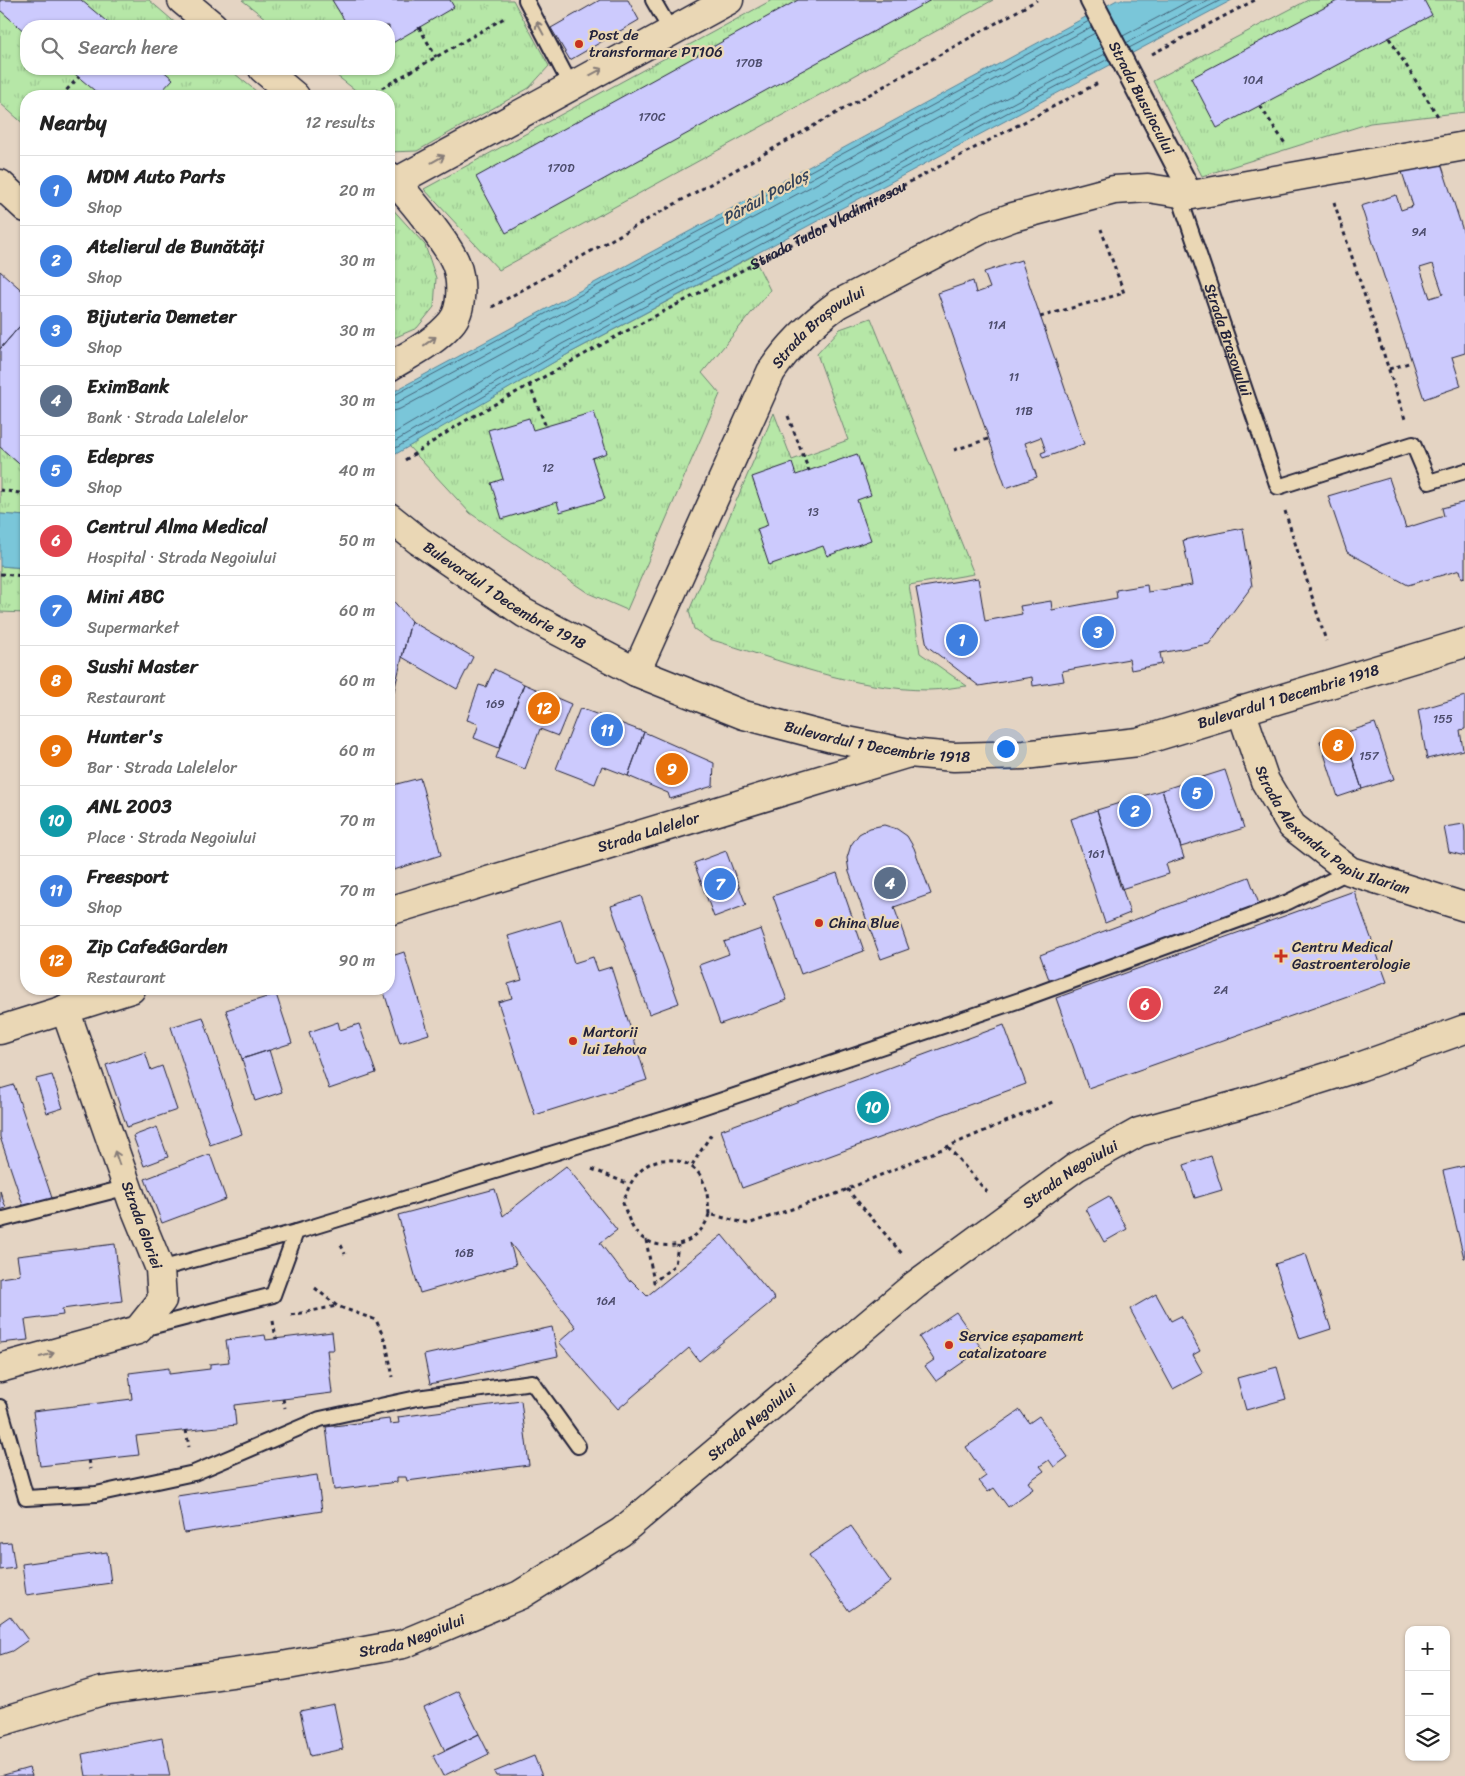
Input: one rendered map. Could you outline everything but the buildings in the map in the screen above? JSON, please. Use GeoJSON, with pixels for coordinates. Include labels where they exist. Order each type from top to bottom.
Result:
{"type":"FeatureCollection","features":[{"type":"Feature","properties":{"kind":"street"},"geometry":{"type":"LineString","coordinates":[[182,0],[205,20]]}},
{"type":"Feature","properties":{"kind":"street"},"geometry":{"type":"LineString","coordinates":[[395,177],[571,86],[729,0]]}},
{"type":"Feature","properties":{"kind":"street","name":"Strada Busuiocului"},"geometry":{"type":"LineString","coordinates":[[1093,3],[1125,64],[1185,194]]}},
{"type":"Feature","properties":{"kind":"street"},"geometry":{"type":"LineString","coordinates":[[270,75],[288,90]]}},
{"type":"Feature","properties":{"kind":"street","name":"Strada Brașovului"},"geometry":{"type":"LineString","coordinates":[[636,672],[771,372],[783,354],[818,318],[838,304],[986,227],[1013,217],[1114,190],[1148,188],[1185,194],[1324,172],[1465,146]]}},
{"type":"Feature","properties":{"kind":"street"},"geometry":{"type":"LineString","coordinates":[[395,183],[436,233],[456,263],[461,292],[453,322],[432,341],[395,363]]}},
{"type":"Feature","properties":{"kind":"street"},"geometry":{"type":"LineString","coordinates":[[2,190],[20,204]]}},
{"type":"Feature","properties":{"kind":"street","name":"Bulevardul 1 Decembrie 1918"},"geometry":{"type":"LineString","coordinates":[[395,522],[419,541],[524,613],[636,672],[744,715],[832,738],[909,753],[954,757],[1024,755],[1138,742],[1465,643]]}},
{"type":"Feature","properties":{"kind":"street","name":"Strada Alexandru Papiu Ilarian"},"geometry":{"type":"LineString","coordinates":[[1241,710],[1265,780],[1292,826],[1350,871],[1465,907]]}},
{"type":"Feature","properties":{"kind":"street","name":"Strada Lalelelor"},"geometry":{"type":"LineString","coordinates":[[395,909],[909,753]]}},
{"type":"Feature","properties":{"kind":"street"},"geometry":{"type":"LineString","coordinates":[[0,1030],[111,995]]}},
{"type":"Feature","properties":{"kind":"street","name":"Strada Gloriei"},"geometry":{"type":"LineString","coordinates":[[65,1009],[128,1187],[160,1270],[162,1300],[138,1330]]}},
{"type":"Feature","properties":{"kind":"street","name":"Strada Negoiului"},"geometry":{"type":"LineString","coordinates":[[0,1722],[102,1691],[282,1666],[403,1644],[520,1595],[621,1532],[924,1278],[1076,1167],[1139,1132],[1241,1104],[1359,1067],[1465,1029]]}},
{"type":"Feature","properties":{"kind":"street"},"geometry":{"type":"LineString","coordinates":[[0,1368],[138,1330]]}},
{"type":"Feature","properties":{"kind":"lane"},"geometry":{"type":"LineString","coordinates":[[526,0],[571,86]]}},
{"type":"Feature","properties":{"kind":"lane"},"geometry":{"type":"LineString","coordinates":[[653,0],[671,32]]}},
{"type":"Feature","properties":{"kind":"lane","name":"Strada Brașovului"},"geometry":{"type":"LineString","coordinates":[[1185,194],[1278,487]]}},
{"type":"Feature","properties":{"kind":"lane"},"geometry":{"type":"LineString","coordinates":[[1278,487],[1413,444],[1429,482],[1465,471]]}},
{"type":"Feature","properties":{"kind":"lane"},"geometry":{"type":"LineString","coordinates":[[160,1270],[296,1232],[680,1114],[1020,1000],[1288,902],[1350,871]]}},
{"type":"Feature","properties":{"kind":"lane"},"geometry":{"type":"LineString","coordinates":[[0,1220],[128,1187]]}},
{"type":"Feature","properties":{"kind":"lane"},"geometry":{"type":"LineString","coordinates":[[138,1330],[273,1295],[296,1232]]}},
{"type":"Feature","properties":{"kind":"lane"},"geometry":{"type":"LineString","coordinates":[[0,1407],[26,1498],[96,1494],[194,1473],[320,1419],[398,1402],[532,1382],[578,1446]]}},
{"type":"Feature","properties":{"kind":"path"},"geometry":{"type":"LineString","coordinates":[[484,312],[1037,0]]}},
{"type":"Feature","properties":{"kind":"path","name":"Strada Tudor Vladimirescu"},"geometry":{"type":"LineString","coordinates":[[405,460],[463,422],[529,384],[1125,64],[1255,0]]}},
{"type":"Feature","properties":{"kind":"path"},"geometry":{"type":"LineString","coordinates":[[378,90],[507,16],[502,8]]}},
{"type":"Feature","properties":{"kind":"path"},"geometry":{"type":"LineString","coordinates":[[419,27],[436,57]]}},
{"type":"Feature","properties":{"kind":"path"},"geometry":{"type":"LineString","coordinates":[[1389,38],[1444,126]]}},
{"type":"Feature","properties":{"kind":"path"},"geometry":{"type":"LineString","coordinates":[[67,90],[79,77]]}},
{"type":"Feature","properties":{"kind":"path"},"geometry":{"type":"LineString","coordinates":[[1260,106],[1289,150]]}},
{"type":"Feature","properties":{"kind":"path"},"geometry":{"type":"LineString","coordinates":[[1324,172],[1413,444]]}},
{"type":"Feature","properties":{"kind":"path"},"geometry":{"type":"LineString","coordinates":[[1040,318],[1124,293],[1101,229]]}},
{"type":"Feature","properties":{"kind":"path"},"geometry":{"type":"LineString","coordinates":[[1389,369],[1412,362]]}},
{"type":"Feature","properties":{"kind":"path"},"geometry":{"type":"LineString","coordinates":[[529,384],[546,427]]}},
{"type":"Feature","properties":{"kind":"path"},"geometry":{"type":"LineString","coordinates":[[785,408],[809,471]]}},
{"type":"Feature","properties":{"kind":"path"},"geometry":{"type":"LineString","coordinates":[[954,450],[988,439]]}},
{"type":"Feature","properties":{"kind":"path"},"geometry":{"type":"LineString","coordinates":[[1278,487],[1326,641]]}},
{"type":"Feature","properties":{"kind":"path"},"geometry":{"type":"LineString","coordinates":[[0,490],[20,493]]}},
{"type":"Feature","properties":{"kind":"path"},"geometry":{"type":"LineString","coordinates":[[0,574],[20,576]]}},
{"type":"Feature","properties":{"kind":"path"},"geometry":{"type":"LineString","coordinates":[[709,1214],[748,1224],[847,1189],[1056,1101]]}},
{"type":"Feature","properties":{"kind":"path"},"geometry":{"type":"LineString","coordinates":[[692,1165],[712,1133]]}},
{"type":"Feature","properties":{"kind":"path"},"geometry":{"type":"LineString","coordinates":[[948,1147],[1008,1216]]}},
{"type":"Feature","properties":{"kind":"path"},"geometry":{"type":"LineString","coordinates":[[669,1159],[692,1165],[702,1178],[707,1195],[709,1214],[707,1222],[696,1236],[678,1245],[652,1244],[635,1231],[623,1203],[629,1184],[646,1166],[669,1159]]}},
{"type":"Feature","properties":{"kind":"path"},"geometry":{"type":"LineString","coordinates":[[847,1189],[924,1278]]}},
{"type":"Feature","properties":{"kind":"path"},"geometry":{"type":"LineString","coordinates":[[646,1239],[654,1282],[675,1265],[678,1245]]}},
{"type":"Feature","properties":{"kind":"path"},"geometry":{"type":"LineString","coordinates":[[315,1288],[337,1306],[376,1320],[386,1343],[398,1402]]}},
{"type":"Feature","properties":{"kind":"path"},"geometry":{"type":"LineString","coordinates":[[282,1316],[337,1306]]}},
{"type":"Feature","properties":{"kind":"path"},"geometry":{"type":"LineString","coordinates":[[273,1318],[276,1339]]}},
{"type":"Feature","properties":{"kind":"green space"},"geometry":{"type":"Polygon","coordinates":[[[0,0],[149,0],[172,20],[20,20],[20,75],[236,75],[255,90],[20,90],[20,121],[0,103],[0,0]]]}},
{"type":"Feature","properties":{"kind":"green space"},"geometry":{"type":"Polygon","coordinates":[[[242,0],[513,0],[549,66],[529,88],[417,151],[395,152],[395,90],[355,90],[336,75],[395,75],[395,20],[267,20],[242,0]]]}},
{"type":"Feature","properties":{"kind":"green space"},"geometry":{"type":"Polygon","coordinates":[[[772,0],[993,0],[499,270],[424,189],[772,0]]]}},
{"type":"Feature","properties":{"kind":"green space"},"geometry":{"type":"Polygon","coordinates":[[[1308,0],[1465,0],[1465,112],[1370,123],[1202,176],[1153,81],[1308,0]]]}},
{"type":"Feature","properties":{"kind":"green space"},"geometry":{"type":"Polygon","coordinates":[[[395,212],[425,245],[436,278],[434,307],[417,328],[395,337],[395,212]]]}},
{"type":"Feature","properties":{"kind":"green space"},"geometry":{"type":"Polygon","coordinates":[[[753,256],[770,290],[702,373],[720,394],[627,610],[588,593],[470,513],[408,446],[568,354],[753,256]]]}},
{"type":"Feature","properties":{"kind":"green space"},"geometry":{"type":"Polygon","coordinates":[[[871,318],[974,574],[909,585],[920,653],[967,686],[934,690],[901,689],[873,685],[818,672],[709,639],[694,629],[689,611],[774,413],[792,460],[848,440],[817,354],[840,329],[871,318]]]}},
{"type":"Feature","properties":{"kind":"green space"},"geometry":{"type":"Polygon","coordinates":[[[0,447],[20,465],[20,516],[0,514],[0,447]]]}},
{"type":"Feature","properties":{"kind":"green space"},"geometry":{"type":"Polygon","coordinates":[[[0,566],[20,568],[20,613],[0,612],[0,566]]]}},
{"type":"Feature","properties":{"kind":"water","name":"Pârâul Pocloș"},"geometry":{"type":"Polygon","coordinates":[[[1117,0],[1232,0],[568,354],[395,455],[395,391],[1117,0]]]}},
{"type":"Feature","properties":{"kind":"water"},"geometry":{"type":"Polygon","coordinates":[[[0,514],[20,516],[20,568],[0,566],[0,514]]]}},
{"type":"Feature","properties":{"kind":"place","name":"Post de transformare PT106"},"geometry":{"type":"Point","coordinates":[579,44]}},
{"type":"Feature","properties":{"kind":"place","name":"Bijuteria Demeter"},"geometry":{"type":"Point","coordinates":[1098,632]}},
{"type":"Feature","properties":{"kind":"place","name":"MDM Auto Parts"},"geometry":{"type":"Point","coordinates":[962,640]}},
{"type":"Feature","properties":{"kind":"place","name":"Zip Cafe&Garden"},"geometry":{"type":"Point","coordinates":[544,708]}},
{"type":"Feature","properties":{"kind":"place","name":"Freesport"},"geometry":{"type":"Point","coordinates":[607,730]}},
{"type":"Feature","properties":{"kind":"place","name":"Sushi Master"},"geometry":{"type":"Point","coordinates":[1338,745]}},
{"type":"Feature","properties":{"kind":"place","name":"Hunter's"},"geometry":{"type":"Point","coordinates":[672,769]}},
{"type":"Feature","properties":{"kind":"place","name":"Edepres"},"geometry":{"type":"Point","coordinates":[1197,793]}},
{"type":"Feature","properties":{"kind":"place","name":"Atelierul de Bunătăți"},"geometry":{"type":"Point","coordinates":[1135,811]}},
{"type":"Feature","properties":{"kind":"place","name":"EximBank"},"geometry":{"type":"Point","coordinates":[890,883]}},
{"type":"Feature","properties":{"kind":"place","name":"Mini ABC"},"geometry":{"type":"Point","coordinates":[720,884]}},
{"type":"Feature","properties":{"kind":"place","name":"China Blue"},"geometry":{"type":"Point","coordinates":[819,923]}},
{"type":"Feature","properties":{"kind":"place","name":"Centru Medical Gastroenterologie"},"geometry":{"type":"Point","coordinates":[1281,956]}},
{"type":"Feature","properties":{"kind":"place","name":"Centrul Alma Medical"},"geometry":{"type":"Point","coordinates":[1145,1004]}},
{"type":"Feature","properties":{"kind":"place","name":"Martorii lui Iehova"},"geometry":{"type":"Point","coordinates":[573,1041]}},
{"type":"Feature","properties":{"kind":"place","name":"ANL 2003"},"geometry":{"type":"Point","coordinates":[873,1107]}},
{"type":"Feature","properties":{"kind":"place","name":"Service eșapament catalizatoare"},"geometry":{"type":"Point","coordinates":[949,1345]}}]}
